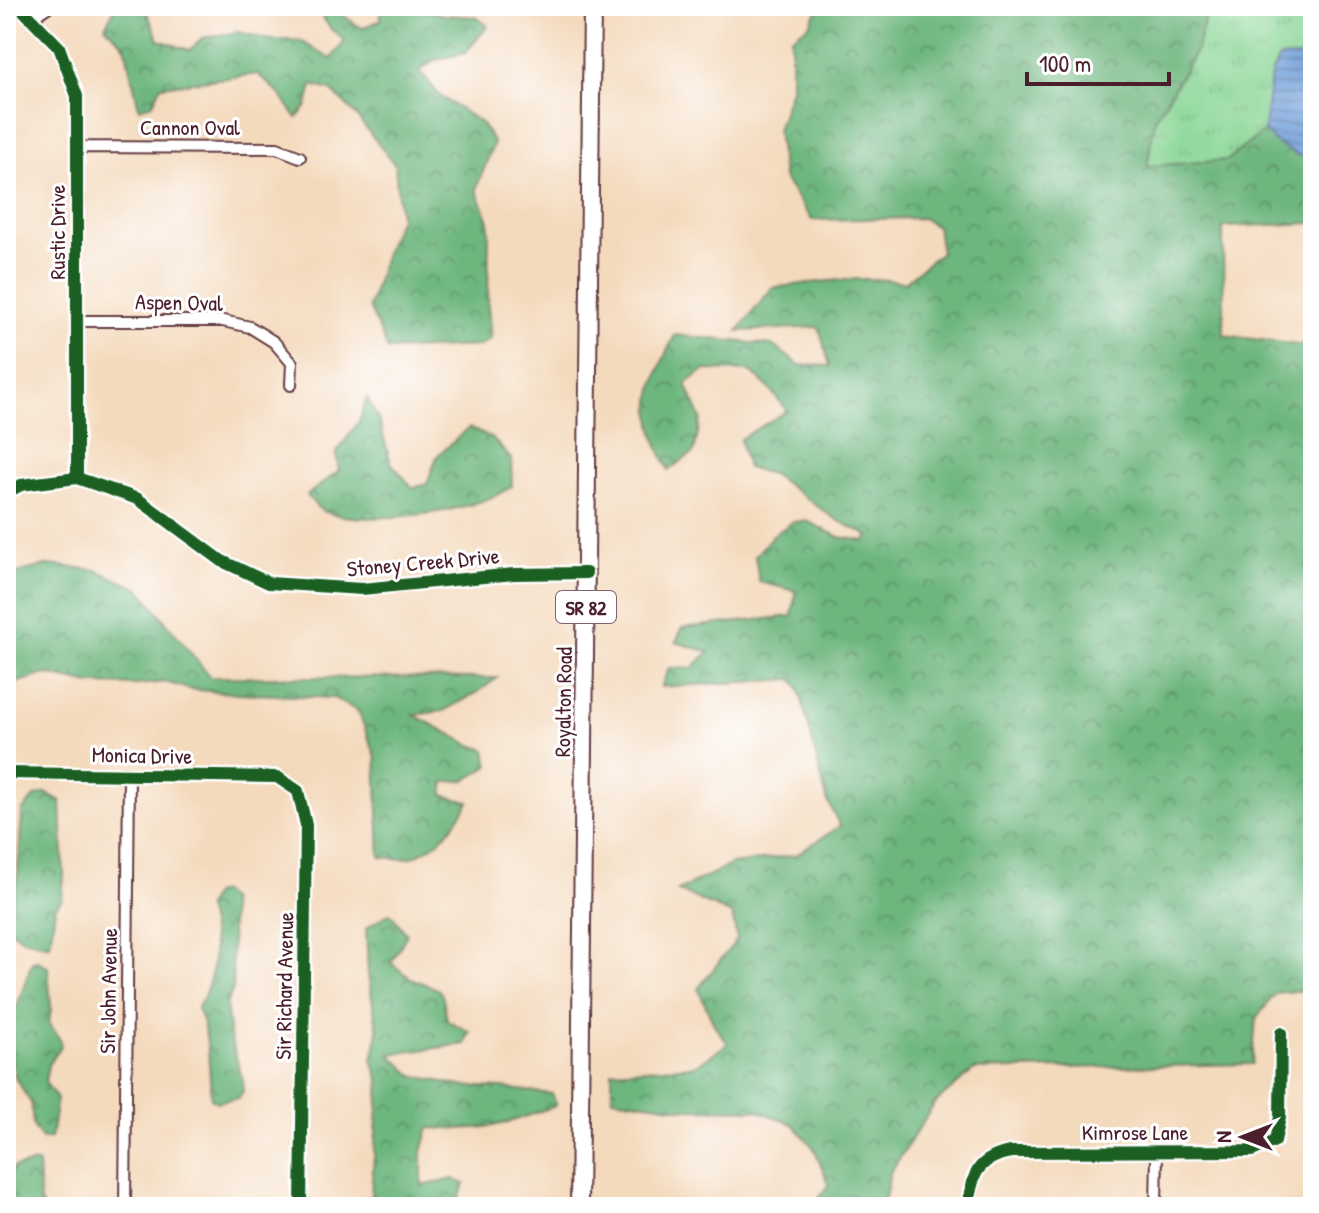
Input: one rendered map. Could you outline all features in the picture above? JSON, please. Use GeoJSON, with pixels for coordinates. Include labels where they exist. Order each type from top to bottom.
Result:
{"type":"FeatureCollection","features":[{"type":"Feature","properties":{"kind":"main road","name":"Royalton Road"},"geometry":{"type":"LineString","coordinates":[[579,1207],[592,6]]}},
{"type":"Feature","properties":{"kind":"street","name":"Rustic Drive"},"geometry":{"type":"LineString","coordinates":[[19,6],[59,47],[77,96],[77,478]]}},
{"type":"Feature","properties":{"kind":"street"},"geometry":{"type":"LineString","coordinates":[[32,17],[49,6]]}},
{"type":"Feature","properties":{"kind":"street","name":"Cannon Oval"},"geometry":{"type":"LineString","coordinates":[[77,147],[277,148],[300,157]]}},
{"type":"Feature","properties":{"kind":"street","name":"Aspen Oval"},"geometry":{"type":"LineString","coordinates":[[77,321],[223,321],[250,327],[274,342],[292,363],[291,385]]}},
{"type":"Feature","properties":{"kind":"street","name":"Stoney Creek Drive"},"geometry":{"type":"LineString","coordinates":[[6,493],[21,485],[77,478],[138,499],[222,561],[269,583],[362,589],[514,574],[586,573]]}},
{"type":"Feature","properties":{"kind":"street","name":"Monica Drive"},"geometry":{"type":"LineString","coordinates":[[6,773],[277,777]]}},
{"type":"Feature","properties":{"kind":"street","name":"Sir John Avenue"},"geometry":{"type":"LineString","coordinates":[[125,1207],[129,775]]}},
{"type":"Feature","properties":{"kind":"street","name":"Sir Richard Avenue"},"geometry":{"type":"LineString","coordinates":[[277,777],[298,791],[306,825],[301,1207]]}},
{"type":"Feature","properties":{"kind":"street","name":"Kimrose Lane"},"geometry":{"type":"LineString","coordinates":[[968,1207],[971,1184],[977,1170],[994,1155],[1011,1152],[1252,1151],[1275,1141],[1280,1117],[1281,1033]]}},
{"type":"Feature","properties":{"kind":"street"},"geometry":{"type":"LineString","coordinates":[[1156,1207],[1157,1153]]}},
{"type":"Feature","properties":{"kind":"green space"},"geometry":{"type":"Polygon","coordinates":[[[116,6],[144,6],[159,40],[190,50],[202,38],[238,32],[270,40],[299,40],[331,59],[345,41],[318,11],[338,12],[362,28],[381,20],[380,6],[405,6],[445,15],[476,17],[488,26],[465,53],[435,60],[420,71],[440,96],[481,123],[494,143],[476,189],[489,221],[488,308],[491,338],[480,346],[388,350],[369,307],[388,245],[400,218],[395,165],[354,113],[331,90],[312,85],[307,106],[297,118],[280,95],[258,74],[161,86],[153,104],[139,108],[125,46],[105,26],[116,6]]]}},
{"type":"Feature","properties":{"kind":"green space"},"geometry":{"type":"Polygon","coordinates":[[[820,6],[1208,6],[1196,51],[1155,119],[1147,166],[1228,160],[1264,131],[1287,149],[1313,158],[1313,223],[1223,227],[1224,335],[1313,347],[1313,989],[1276,993],[1256,1019],[1252,1064],[974,1070],[935,1103],[890,1173],[883,1207],[808,1207],[814,1204],[829,1184],[814,1148],[793,1124],[756,1110],[686,1109],[612,1098],[612,1071],[694,1066],[728,1044],[715,1026],[698,989],[737,939],[732,914],[678,891],[732,864],[796,855],[840,826],[827,800],[799,688],[793,679],[661,687],[669,668],[692,668],[709,652],[676,642],[682,628],[792,616],[796,591],[759,582],[755,556],[773,535],[793,522],[807,521],[839,537],[865,541],[869,536],[835,519],[772,474],[747,468],[740,439],[787,411],[750,371],[704,370],[686,384],[701,419],[694,452],[669,470],[651,418],[654,387],[675,335],[772,345],[800,365],[830,366],[819,327],[738,331],[772,288],[855,279],[905,282],[941,252],[937,227],[922,218],[812,220],[783,178],[777,130],[791,88],[791,38],[809,25],[820,6]]]}},
{"type":"Feature","properties":{"kind":"green space"},"geometry":{"type":"Polygon","coordinates":[[[1208,6],[1313,6],[1313,158],[1299,156],[1264,131],[1228,160],[1146,167],[1155,119],[1196,51],[1208,6]]]}},
{"type":"Feature","properties":{"kind":"green space"},"geometry":{"type":"Polygon","coordinates":[[[367,398],[379,421],[391,463],[413,488],[427,484],[437,456],[469,428],[493,439],[511,459],[512,486],[474,503],[421,514],[367,518],[322,511],[307,495],[339,471],[336,454],[359,421],[367,398]]]}},
{"type":"Feature","properties":{"kind":"green space"},"geometry":{"type":"Polygon","coordinates":[[[47,565],[96,570],[140,589],[210,677],[497,678],[443,711],[414,715],[486,750],[489,766],[466,780],[445,782],[443,795],[469,802],[438,841],[412,857],[380,857],[376,757],[358,711],[334,698],[218,692],[189,689],[165,682],[91,684],[46,674],[18,682],[6,699],[6,576],[47,565]]]}},
{"type":"Feature","properties":{"kind":"green space"},"geometry":{"type":"Polygon","coordinates":[[[46,793],[61,801],[64,876],[62,899],[55,908],[50,945],[23,939],[8,928],[18,872],[22,811],[34,797],[46,793]]]}},
{"type":"Feature","properties":{"kind":"green space"},"geometry":{"type":"Polygon","coordinates":[[[221,892],[230,901],[233,989],[226,1004],[230,1037],[243,1091],[239,1098],[216,1102],[211,1098],[207,1041],[197,1009],[212,972],[212,934],[206,908],[213,894],[221,892]]]}},
{"type":"Feature","properties":{"kind":"green space"},"geometry":{"type":"Polygon","coordinates":[[[390,913],[407,934],[391,963],[410,977],[436,988],[442,994],[447,1020],[470,1032],[465,1044],[390,1054],[412,1075],[461,1086],[552,1094],[556,1105],[494,1126],[429,1128],[422,1151],[422,1186],[453,1179],[465,1184],[455,1206],[370,1207],[380,1082],[372,1060],[378,1032],[368,975],[366,928],[390,913]]]}},
{"type":"Feature","properties":{"kind":"green space"},"geometry":{"type":"Polygon","coordinates":[[[38,961],[48,967],[49,1024],[61,1046],[48,1065],[45,1082],[57,1099],[51,1138],[42,1139],[33,1126],[31,1103],[16,1079],[11,1058],[11,1014],[18,1004],[32,962],[38,961]]]}},
{"type":"Feature","properties":{"kind":"green space"},"geometry":{"type":"Polygon","coordinates":[[[38,1163],[40,1202],[43,1207],[9,1207],[6,1182],[14,1167],[38,1163]]]}},
{"type":"Feature","properties":{"kind":"water"},"geometry":{"type":"Polygon","coordinates":[[[1313,56],[1313,153],[1299,156],[1276,143],[1264,131],[1271,74],[1279,58],[1313,56]]]}},
{"type":"Feature","properties":{"kind":"cycle path"},"geometry":{"type":"LineString","coordinates":[[19,6],[59,47],[77,96],[77,478]]}},
{"type":"Feature","properties":{"kind":"cycle path"},"geometry":{"type":"LineString","coordinates":[[6,493],[21,485],[77,478],[138,499],[222,561],[269,583],[362,589],[514,574],[586,573]]}},
{"type":"Feature","properties":{"kind":"cycle path"},"geometry":{"type":"LineString","coordinates":[[6,773],[277,777],[298,791],[306,825],[301,1207]]}},
{"type":"Feature","properties":{"kind":"cycle path"},"geometry":{"type":"LineString","coordinates":[[968,1207],[978,1170],[990,1159],[1011,1152],[1252,1151],[1275,1141],[1280,1117],[1281,1033]]}}]}
